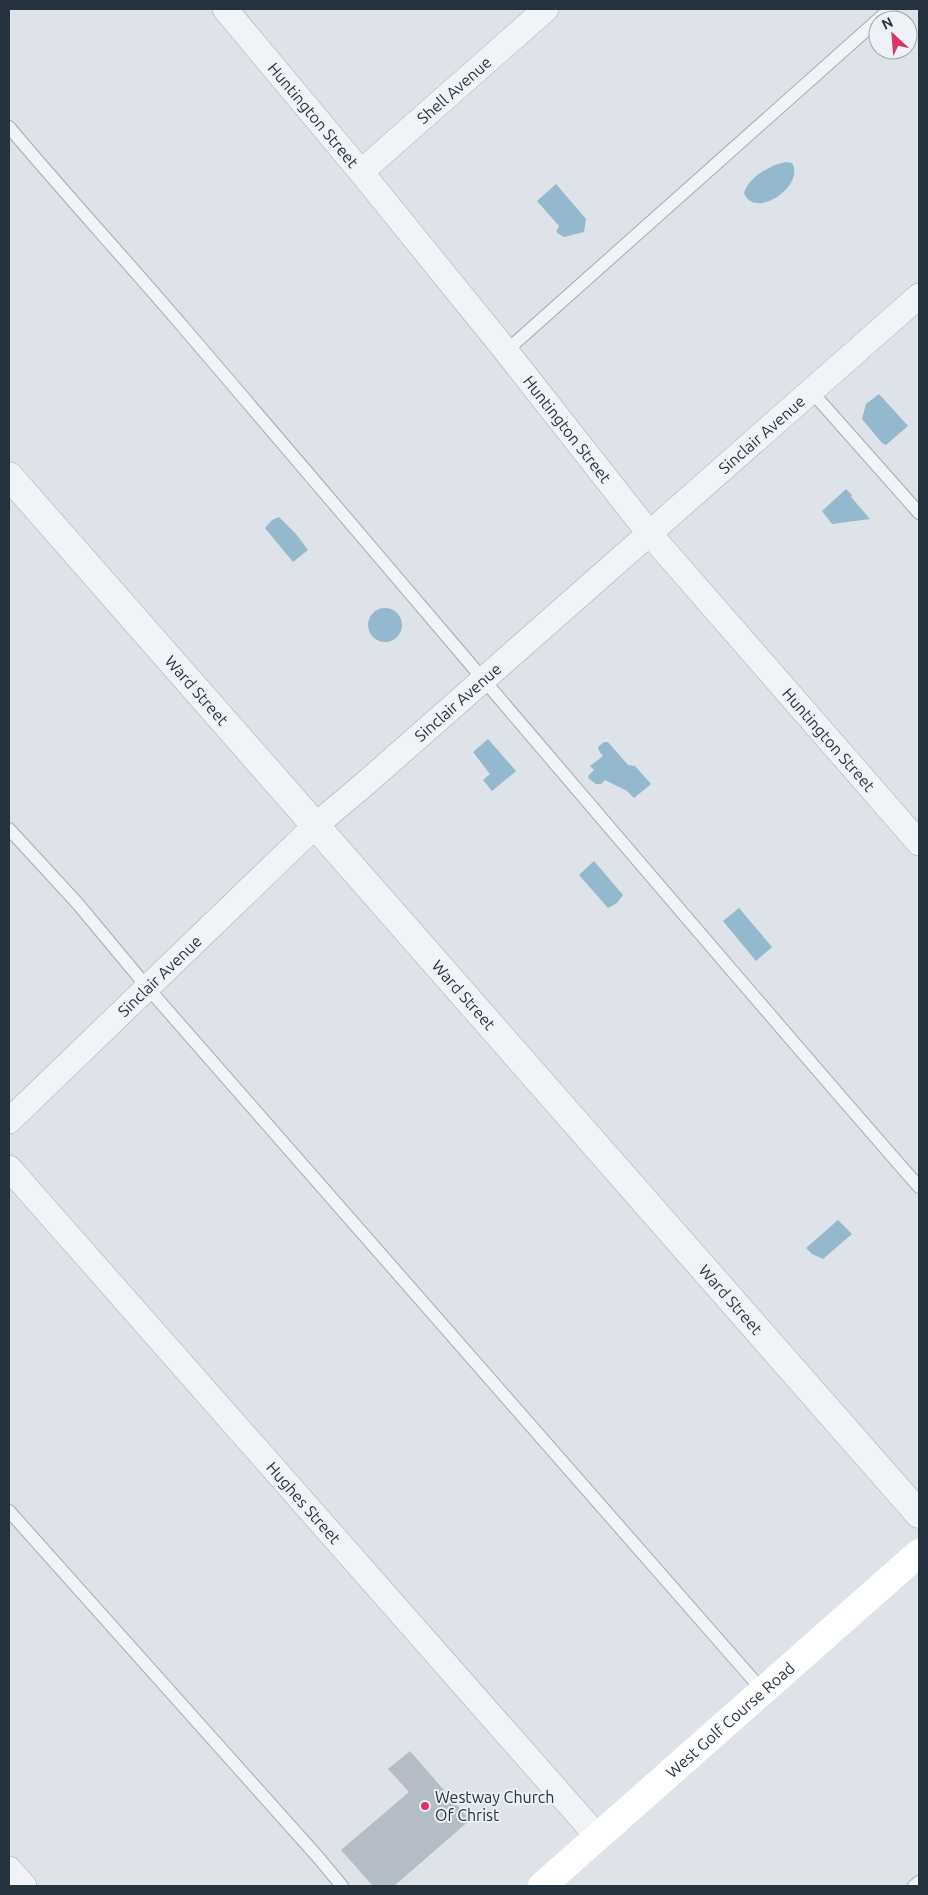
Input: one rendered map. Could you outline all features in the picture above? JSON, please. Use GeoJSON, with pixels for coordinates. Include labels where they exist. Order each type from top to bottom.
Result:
{"type":"FeatureCollection","features":[{"type":"Feature","properties":{"kind":"main road","name":"West Golf Course Road"},"geometry":{"type":"LineString","coordinates":[[542,1886],[919,1553]]}},
{"type":"Feature","properties":{"kind":"street","name":"Huntington Street"},"geometry":{"type":"LineString","coordinates":[[225,9],[361,172],[506,351],[649,533],[919,843]]}},
{"type":"Feature","properties":{"kind":"street","name":"Shell Avenue"},"geometry":{"type":"LineString","coordinates":[[361,172],[546,9]]}},
{"type":"Feature","properties":{"kind":"street","name":"Sinclair Avenue"},"geometry":{"type":"LineString","coordinates":[[9,1122],[316,826],[919,296]]}},
{"type":"Feature","properties":{"kind":"street","name":"Ward Street"},"geometry":{"type":"LineString","coordinates":[[9,476],[919,1514]]}},
{"type":"Feature","properties":{"kind":"street","name":"Hughes Street"},"geometry":{"type":"LineString","coordinates":[[9,1168],[598,1837]]}},
{"type":"Feature","properties":{"kind":"street"},"geometry":{"type":"LineString","coordinates":[[9,1869],[24,1886]]}},
{"type":"Feature","properties":{"kind":"lane"},"geometry":{"type":"LineString","coordinates":[[506,351],[890,9]]}},
{"type":"Feature","properties":{"kind":"lane"},"geometry":{"type":"LineString","coordinates":[[9,127],[68,198],[182,326],[781,1029],[919,1187]]}},
{"type":"Feature","properties":{"kind":"lane"},"geometry":{"type":"LineString","coordinates":[[811,391],[919,514]]}},
{"type":"Feature","properties":{"kind":"lane"},"geometry":{"type":"LineString","coordinates":[[9,829],[78,904],[148,988],[763,1691]]}},
{"type":"Feature","properties":{"kind":"lane"},"geometry":{"type":"LineString","coordinates":[[9,1511],[342,1886]]}},
{"type":"Feature","properties":{"kind":"lane"},"geometry":{"type":"LineString","coordinates":[[914,1886],[919,1882]]}},
{"type":"Feature","properties":{"kind":"water"},"geometry":{"type":"Polygon","coordinates":[[[786,162],[792,163],[794,172],[792,181],[786,190],[768,202],[758,203],[750,201],[744,193],[750,182],[767,169],[786,162]]]}},
{"type":"Feature","properties":{"kind":"water"},"geometry":{"type":"Polygon","coordinates":[[[556,184],[586,219],[584,232],[564,237],[556,232],[559,226],[537,201],[556,184]]]}},
{"type":"Feature","properties":{"kind":"water"},"geometry":{"type":"Polygon","coordinates":[[[879,394],[908,426],[886,445],[882,443],[862,419],[866,404],[879,394]]]}},
{"type":"Feature","properties":{"kind":"water"},"geometry":{"type":"Polygon","coordinates":[[[846,489],[870,519],[832,524],[822,511],[846,489]]]}},
{"type":"Feature","properties":{"kind":"water"},"geometry":{"type":"Polygon","coordinates":[[[279,517],[296,534],[308,550],[293,562],[265,528],[272,520],[279,517]]]}},
{"type":"Feature","properties":{"kind":"water"},"geometry":{"type":"Polygon","coordinates":[[[385,608],[392,609],[397,613],[401,618],[401,632],[397,637],[392,641],[385,642],[378,641],[373,637],[369,632],[368,625],[369,618],[373,613],[378,609],[385,608]]]}},
{"type":"Feature","properties":{"kind":"water"},"geometry":{"type":"Polygon","coordinates":[[[488,739],[516,771],[492,791],[483,780],[490,774],[473,752],[488,739]]]}},
{"type":"Feature","properties":{"kind":"water"},"geometry":{"type":"Polygon","coordinates":[[[604,742],[608,742],[628,765],[635,766],[651,784],[634,798],[627,791],[605,780],[601,784],[596,784],[588,778],[594,770],[590,766],[603,756],[598,747],[604,742]]]}},
{"type":"Feature","properties":{"kind":"water"},"geometry":{"type":"Polygon","coordinates":[[[594,861],[623,895],[617,903],[608,908],[579,875],[594,861]]]}},
{"type":"Feature","properties":{"kind":"water"},"geometry":{"type":"Polygon","coordinates":[[[739,908],[772,947],[756,961],[723,921],[739,908]]]}},
{"type":"Feature","properties":{"kind":"water"},"geometry":{"type":"Polygon","coordinates":[[[838,1220],[852,1234],[823,1259],[812,1254],[806,1248],[838,1220]]]}},
{"type":"Feature","properties":{"kind":"building","name":"Westway Church Of Christ"},"geometry":{"type":"Polygon","coordinates":[[[410,1751],[470,1820],[394,1886],[373,1886],[341,1850],[409,1792],[388,1769],[410,1751]]]}},
{"type":"Feature","properties":{"kind":"place","name":"Westway Church Of Christ"},"geometry":{"type":"Point","coordinates":[425,1806]}}]}
